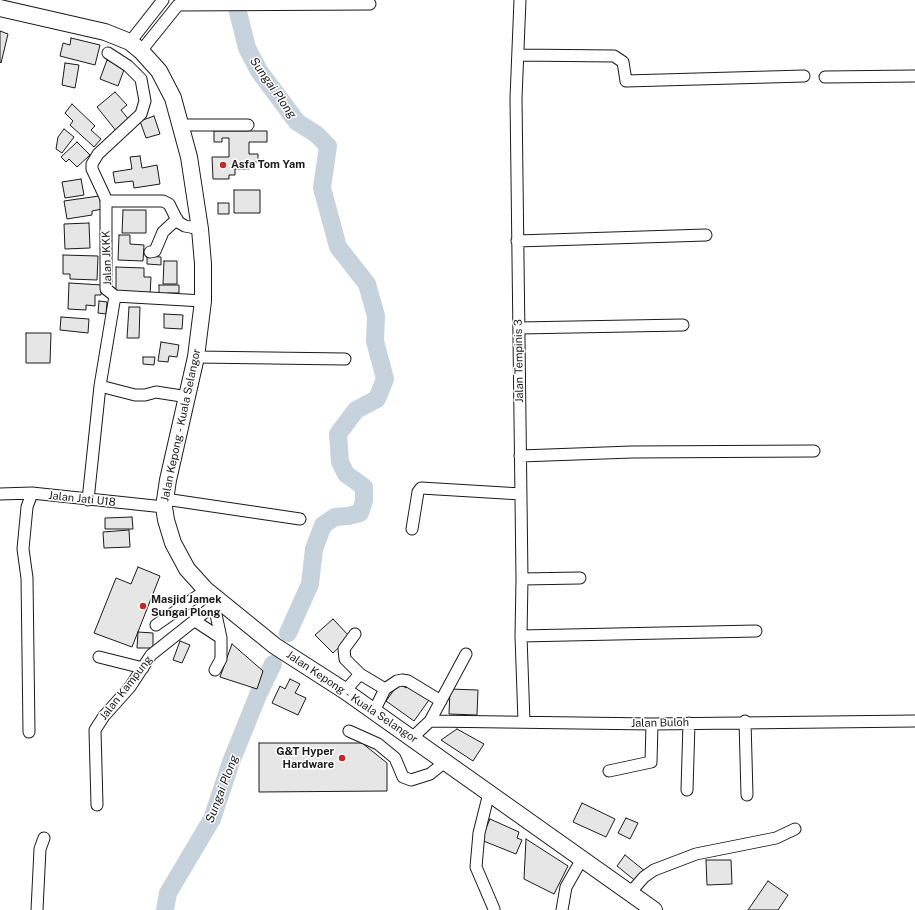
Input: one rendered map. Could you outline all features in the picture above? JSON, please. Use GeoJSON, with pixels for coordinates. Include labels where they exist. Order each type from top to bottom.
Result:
{"type":"FeatureCollection","features":[{"type":"Feature","properties":{"kind":"highway","name":"Jalan Kepong - Kuala Selangor"},"geometry":{"type":"LineString","coordinates":[[0,8],[105,32],[136,47],[159,71],[173,98],[182,125],[200,229],[203,264],[203,301],[196,357],[165,503],[166,520],[173,543],[187,569],[216,603],[275,646],[374,711],[654,910]]}},
{"type":"Feature","properties":{"kind":"street"},"geometry":{"type":"LineString","coordinates":[[136,47],[163,0]]}},
{"type":"Feature","properties":{"kind":"street","name":"Jalan Tempinis 3"},"geometry":{"type":"LineString","coordinates":[[520,0],[516,98],[522,579],[521,636],[524,722]]}},
{"type":"Feature","properties":{"kind":"street"},"geometry":{"type":"LineString","coordinates":[[136,47],[175,3],[226,6],[370,4]]}},
{"type":"Feature","properties":{"kind":"street","name":"Jalan JKKK"},"geometry":{"type":"LineString","coordinates":[[88,500],[100,386],[115,296],[106,289],[106,202],[92,169],[94,159],[141,114],[145,101],[141,79],[128,66],[108,52]]}},
{"type":"Feature","properties":{"kind":"street"},"geometry":{"type":"LineString","coordinates":[[518,55],[614,56],[623,62],[626,81],[804,76]]}},
{"type":"Feature","properties":{"kind":"street"},"geometry":{"type":"LineString","coordinates":[[825,77],[915,76]]}},
{"type":"Feature","properties":{"kind":"street"},"geometry":{"type":"LineString","coordinates":[[182,125],[248,125]]}},
{"type":"Feature","properties":{"kind":"street"},"geometry":{"type":"LineString","coordinates":[[106,202],[163,201],[169,204],[177,219],[185,226],[200,229]]}},
{"type":"Feature","properties":{"kind":"street"},"geometry":{"type":"LineString","coordinates":[[150,252],[156,251],[163,232],[177,219]]}},
{"type":"Feature","properties":{"kind":"street"},"geometry":{"type":"LineString","coordinates":[[518,241],[706,235]]}},
{"type":"Feature","properties":{"kind":"street"},"geometry":{"type":"LineString","coordinates":[[115,296],[203,301]]}},
{"type":"Feature","properties":{"kind":"street"},"geometry":{"type":"LineString","coordinates":[[519,328],[683,325]]}},
{"type":"Feature","properties":{"kind":"street"},"geometry":{"type":"LineString","coordinates":[[196,357],[345,360]]}},
{"type":"Feature","properties":{"kind":"street"},"geometry":{"type":"LineString","coordinates":[[100,386],[135,395],[145,395],[156,392],[188,397]]}},
{"type":"Feature","properties":{"kind":"street"},"geometry":{"type":"LineString","coordinates":[[520,456],[632,452],[814,451]]}},
{"type":"Feature","properties":{"kind":"street"},"geometry":{"type":"LineString","coordinates":[[412,528],[418,492],[421,488],[521,494]]}},
{"type":"Feature","properties":{"kind":"street"},"geometry":{"type":"LineString","coordinates":[[29,732],[27,578],[23,549],[27,507],[32,493]]}},
{"type":"Feature","properties":{"kind":"street","name":"Jalan Jati U18"},"geometry":{"type":"LineString","coordinates":[[0,494],[32,493],[88,500],[165,503],[300,519]]}},
{"type":"Feature","properties":{"kind":"street"},"geometry":{"type":"LineString","coordinates":[[522,579],[580,578]]}},
{"type":"Feature","properties":{"kind":"street"},"geometry":{"type":"LineString","coordinates":[[156,625],[206,590]]}},
{"type":"Feature","properties":{"kind":"street"},"geometry":{"type":"LineString","coordinates":[[215,670],[221,659],[221,638],[216,603]]}},
{"type":"Feature","properties":{"kind":"street","name":"Jalan Kampung"},"geometry":{"type":"LineString","coordinates":[[97,805],[95,796],[94,730],[104,716],[130,687],[151,655],[216,603]]}},
{"type":"Feature","properties":{"kind":"street"},"geometry":{"type":"LineString","coordinates":[[195,621],[221,638]]}},
{"type":"Feature","properties":{"kind":"street"},"geometry":{"type":"LineString","coordinates":[[521,636],[756,631]]}},
{"type":"Feature","properties":{"kind":"street"},"geometry":{"type":"LineString","coordinates":[[355,634],[344,649],[343,654],[345,659],[360,674],[384,689]]}},
{"type":"Feature","properties":{"kind":"street"},"geometry":{"type":"LineString","coordinates":[[412,738],[430,721],[466,654]]}},
{"type":"Feature","properties":{"kind":"street"},"geometry":{"type":"LineString","coordinates":[[100,657],[143,668]]}},
{"type":"Feature","properties":{"kind":"street"},"geometry":{"type":"LineString","coordinates":[[345,691],[360,674]]}},
{"type":"Feature","properties":{"kind":"street"},"geometry":{"type":"LineString","coordinates":[[374,711],[384,689],[397,681],[408,681],[441,701]]}},
{"type":"Feature","properties":{"kind":"street","name":"Jalan Buloh"},"geometry":{"type":"LineString","coordinates":[[430,721],[652,724],[915,721]]}},
{"type":"Feature","properties":{"kind":"street"},"geometry":{"type":"LineString","coordinates":[[745,722],[747,795]]}},
{"type":"Feature","properties":{"kind":"street"},"geometry":{"type":"LineString","coordinates":[[687,790],[689,723]]}},
{"type":"Feature","properties":{"kind":"street"},"geometry":{"type":"LineString","coordinates":[[609,771],[652,762],[652,724]]}},
{"type":"Feature","properties":{"kind":"street"},"geometry":{"type":"LineString","coordinates":[[349,731],[378,744],[395,758],[403,777],[410,780],[430,774],[446,762]]}},
{"type":"Feature","properties":{"kind":"street"},"geometry":{"type":"LineString","coordinates":[[489,793],[479,833],[476,867],[494,909]]}},
{"type":"Feature","properties":{"kind":"street"},"geometry":{"type":"LineString","coordinates":[[630,893],[644,876],[654,870],[696,854],[776,838],[795,829]]}},
{"type":"Feature","properties":{"kind":"street"},"geometry":{"type":"LineString","coordinates":[[37,910],[40,849],[44,838]]}},
{"type":"Feature","properties":{"kind":"street"},"geometry":{"type":"LineString","coordinates":[[562,910],[566,887],[582,858]]}},
{"type":"Feature","properties":{"kind":"building"},"geometry":{"type":"Polygon","coordinates":[[[0,31],[8,34],[1,63],[0,62],[0,31]]]}},
{"type":"Feature","properties":{"kind":"building"},"geometry":{"type":"Polygon","coordinates":[[[71,38],[100,45],[95,65],[60,56],[63,43],[70,45],[71,38]]]}},
{"type":"Feature","properties":{"kind":"building"},"geometry":{"type":"Polygon","coordinates":[[[107,60],[125,67],[118,86],[100,79],[107,60]]]}},
{"type":"Feature","properties":{"kind":"building"},"geometry":{"type":"Polygon","coordinates":[[[65,63],[79,65],[75,88],[62,85],[65,63]]]}},
{"type":"Feature","properties":{"kind":"building"},"geometry":{"type":"Polygon","coordinates":[[[115,92],[127,105],[121,110],[130,121],[117,132],[97,107],[115,92]]]}},
{"type":"Feature","properties":{"kind":"building"},"geometry":{"type":"Polygon","coordinates":[[[72,104],[95,126],[91,130],[101,139],[94,147],[70,125],[73,121],[65,113],[72,104]]]}},
{"type":"Feature","properties":{"kind":"building"},"geometry":{"type":"Polygon","coordinates":[[[154,116],[160,134],[146,138],[140,121],[154,116]]]}},
{"type":"Feature","properties":{"kind":"building"},"geometry":{"type":"Polygon","coordinates":[[[64,129],[74,137],[62,153],[56,149],[58,137],[64,129]]]}},
{"type":"Feature","properties":{"kind":"building"},"geometry":{"type":"Polygon","coordinates":[[[214,131],[267,131],[267,142],[249,142],[249,154],[258,154],[258,162],[249,162],[249,169],[235,169],[235,175],[229,175],[229,179],[213,179],[212,157],[229,157],[229,138],[222,138],[222,142],[214,142],[214,131]]]}},
{"type":"Feature","properties":{"kind":"building"},"geometry":{"type":"Polygon","coordinates":[[[77,142],[90,155],[77,167],[69,159],[66,162],[61,157],[77,142]]]}},
{"type":"Feature","properties":{"kind":"building"},"geometry":{"type":"Polygon","coordinates":[[[140,156],[142,168],[157,165],[160,184],[134,188],[133,181],[115,183],[113,172],[132,169],[130,157],[140,156]]]}},
{"type":"Feature","properties":{"kind":"building"},"geometry":{"type":"Polygon","coordinates":[[[81,179],[84,195],[65,198],[62,182],[81,179]]]}},
{"type":"Feature","properties":{"kind":"building"},"geometry":{"type":"Polygon","coordinates":[[[234,190],[260,190],[260,213],[234,213],[234,190]]]}},
{"type":"Feature","properties":{"kind":"building"},"geometry":{"type":"Polygon","coordinates":[[[99,196],[102,209],[92,211],[92,215],[67,219],[64,201],[99,196]]]}},
{"type":"Feature","properties":{"kind":"building"},"geometry":{"type":"Polygon","coordinates":[[[218,203],[229,203],[229,214],[218,214],[218,203]]]}},
{"type":"Feature","properties":{"kind":"building"},"geometry":{"type":"Polygon","coordinates":[[[123,210],[146,210],[146,233],[122,233],[123,210]]]}},
{"type":"Feature","properties":{"kind":"building"},"geometry":{"type":"Polygon","coordinates":[[[89,223],[90,248],[65,249],[64,224],[89,223]]]}},
{"type":"Feature","properties":{"kind":"building"},"geometry":{"type":"Polygon","coordinates":[[[119,235],[130,235],[130,244],[144,245],[143,261],[118,260],[119,235]]]}},
{"type":"Feature","properties":{"kind":"building"},"geometry":{"type":"Polygon","coordinates":[[[63,255],[98,256],[97,280],[70,279],[70,274],[63,274],[63,255]]]}},
{"type":"Feature","properties":{"kind":"building"},"geometry":{"type":"Polygon","coordinates":[[[147,256],[161,257],[161,265],[147,264],[147,256]]]}},
{"type":"Feature","properties":{"kind":"building"},"geometry":{"type":"Polygon","coordinates":[[[164,261],[177,261],[177,284],[163,284],[164,261]]]}},
{"type":"Feature","properties":{"kind":"building"},"geometry":{"type":"Polygon","coordinates":[[[116,267],[144,268],[144,277],[151,277],[150,295],[116,295],[116,267]]]}},
{"type":"Feature","properties":{"kind":"building"},"geometry":{"type":"Polygon","coordinates":[[[69,283],[102,285],[101,295],[95,295],[95,306],[86,305],[86,310],[68,309],[69,283]]]}},
{"type":"Feature","properties":{"kind":"building"},"geometry":{"type":"Polygon","coordinates":[[[159,285],[179,285],[179,293],[167,293],[167,297],[159,297],[159,285]]]}},
{"type":"Feature","properties":{"kind":"building"},"geometry":{"type":"Polygon","coordinates":[[[99,301],[107,302],[106,314],[98,313],[99,301]]]}},
{"type":"Feature","properties":{"kind":"building"},"geometry":{"type":"Polygon","coordinates":[[[129,307],[140,307],[139,338],[127,338],[129,307]]]}},
{"type":"Feature","properties":{"kind":"building"},"geometry":{"type":"Polygon","coordinates":[[[164,314],[183,315],[182,329],[164,328],[164,314]]]}},
{"type":"Feature","properties":{"kind":"building"},"geometry":{"type":"Polygon","coordinates":[[[61,317],[89,319],[88,333],[60,330],[61,317]]]}},
{"type":"Feature","properties":{"kind":"building"},"geometry":{"type":"Polygon","coordinates":[[[26,333],[51,333],[50,363],[26,363],[26,333]]]}},
{"type":"Feature","properties":{"kind":"building"},"geometry":{"type":"Polygon","coordinates":[[[161,342],[179,345],[177,357],[169,356],[168,362],[158,361],[161,342]]]}},
{"type":"Feature","properties":{"kind":"building"},"geometry":{"type":"Polygon","coordinates":[[[143,357],[155,357],[154,365],[143,364],[143,357]]]}},
{"type":"Feature","properties":{"kind":"building"},"geometry":{"type":"Polygon","coordinates":[[[132,517],[133,529],[105,529],[105,518],[132,517]]]}},
{"type":"Feature","properties":{"kind":"building"},"geometry":{"type":"Polygon","coordinates":[[[129,530],[130,547],[104,548],[103,532],[129,530]]]}},
{"type":"Feature","properties":{"kind":"building"},"geometry":{"type":"Polygon","coordinates":[[[138,567],[160,576],[132,647],[94,633],[116,578],[131,584],[138,567]]]}},
{"type":"Feature","properties":{"kind":"building"},"geometry":{"type":"Polygon","coordinates":[[[333,619],[350,637],[333,653],[315,635],[333,619]]]}},
{"type":"Feature","properties":{"kind":"building"},"geometry":{"type":"Polygon","coordinates":[[[138,632],[153,633],[153,648],[137,648],[138,632]]]}},
{"type":"Feature","properties":{"kind":"building"},"geometry":{"type":"Polygon","coordinates":[[[180,641],[190,645],[182,663],[173,660],[180,641]]]}},
{"type":"Feature","properties":{"kind":"building"},"geometry":{"type":"Polygon","coordinates":[[[232,644],[263,671],[257,689],[220,677],[232,644]]]}},
{"type":"Feature","properties":{"kind":"building"},"geometry":{"type":"Polygon","coordinates":[[[290,679],[300,684],[295,693],[306,698],[298,715],[272,703],[280,686],[285,689],[290,679]]]}},
{"type":"Feature","properties":{"kind":"building"},"geometry":{"type":"Polygon","coordinates":[[[399,683],[406,688],[408,685],[429,700],[414,721],[386,701],[399,683]]]}},
{"type":"Feature","properties":{"kind":"building"},"geometry":{"type":"Polygon","coordinates":[[[450,689],[478,690],[477,715],[449,714],[450,689]]]}},
{"type":"Feature","properties":{"kind":"building"},"geometry":{"type":"Polygon","coordinates":[[[457,729],[484,744],[473,761],[441,740],[457,729]]]}},
{"type":"Feature","properties":{"kind":"building"},"geometry":{"type":"Polygon","coordinates":[[[259,743],[362,743],[387,763],[387,791],[259,792],[259,743]]]}},
{"type":"Feature","properties":{"kind":"building"},"geometry":{"type":"Polygon","coordinates":[[[582,803],[615,819],[606,837],[573,822],[582,803]]]}},
{"type":"Feature","properties":{"kind":"building"},"geometry":{"type":"Polygon","coordinates":[[[626,818],[638,823],[630,839],[618,833],[626,818]]]}},
{"type":"Feature","properties":{"kind":"building"},"geometry":{"type":"Polygon","coordinates":[[[490,819],[519,832],[517,838],[522,840],[516,854],[481,840],[490,819]]]}},
{"type":"Feature","properties":{"kind":"building"},"geometry":{"type":"Polygon","coordinates":[[[526,839],[568,866],[554,894],[524,879],[526,839]]]}},
{"type":"Feature","properties":{"kind":"building"},"geometry":{"type":"Polygon","coordinates":[[[625,855],[646,872],[638,883],[617,866],[625,855]]]}},
{"type":"Feature","properties":{"kind":"building"},"geometry":{"type":"Polygon","coordinates":[[[706,860],[731,860],[732,884],[707,885],[706,860]]]}},
{"type":"Feature","properties":{"kind":"building"},"geometry":{"type":"Polygon","coordinates":[[[768,881],[788,895],[778,910],[748,910],[768,881]]]}},
{"type":"Feature","properties":{"kind":"waterway","name":"Sungai Plong"},"geometry":{"type":"LineString","coordinates":[[235,0],[247,48],[259,71],[297,122],[316,134],[328,146],[322,188],[338,247],[367,284],[376,316],[375,341],[385,379],[377,399],[356,410],[338,434],[340,462],[346,474],[364,487],[364,501],[360,513],[335,517],[323,525],[314,549],[310,584],[288,633]]}},
{"type":"Feature","properties":{"kind":"waterway","name":"Sungai Plong"},"geometry":{"type":"LineString","coordinates":[[165,910],[168,893],[212,819],[231,762],[258,695],[273,664]]}},
{"type":"Feature","properties":{"kind":"place","name":"Asfa Tom Yam"},"geometry":{"type":"Point","coordinates":[223,165]}},
{"type":"Feature","properties":{"kind":"place","name":"Masjid Jamek Sungai Plong"},"geometry":{"type":"Point","coordinates":[143,606]}},
{"type":"Feature","properties":{"kind":"place","name":"G&T Hyper Hardware"},"geometry":{"type":"Point","coordinates":[342,758]}}]}
